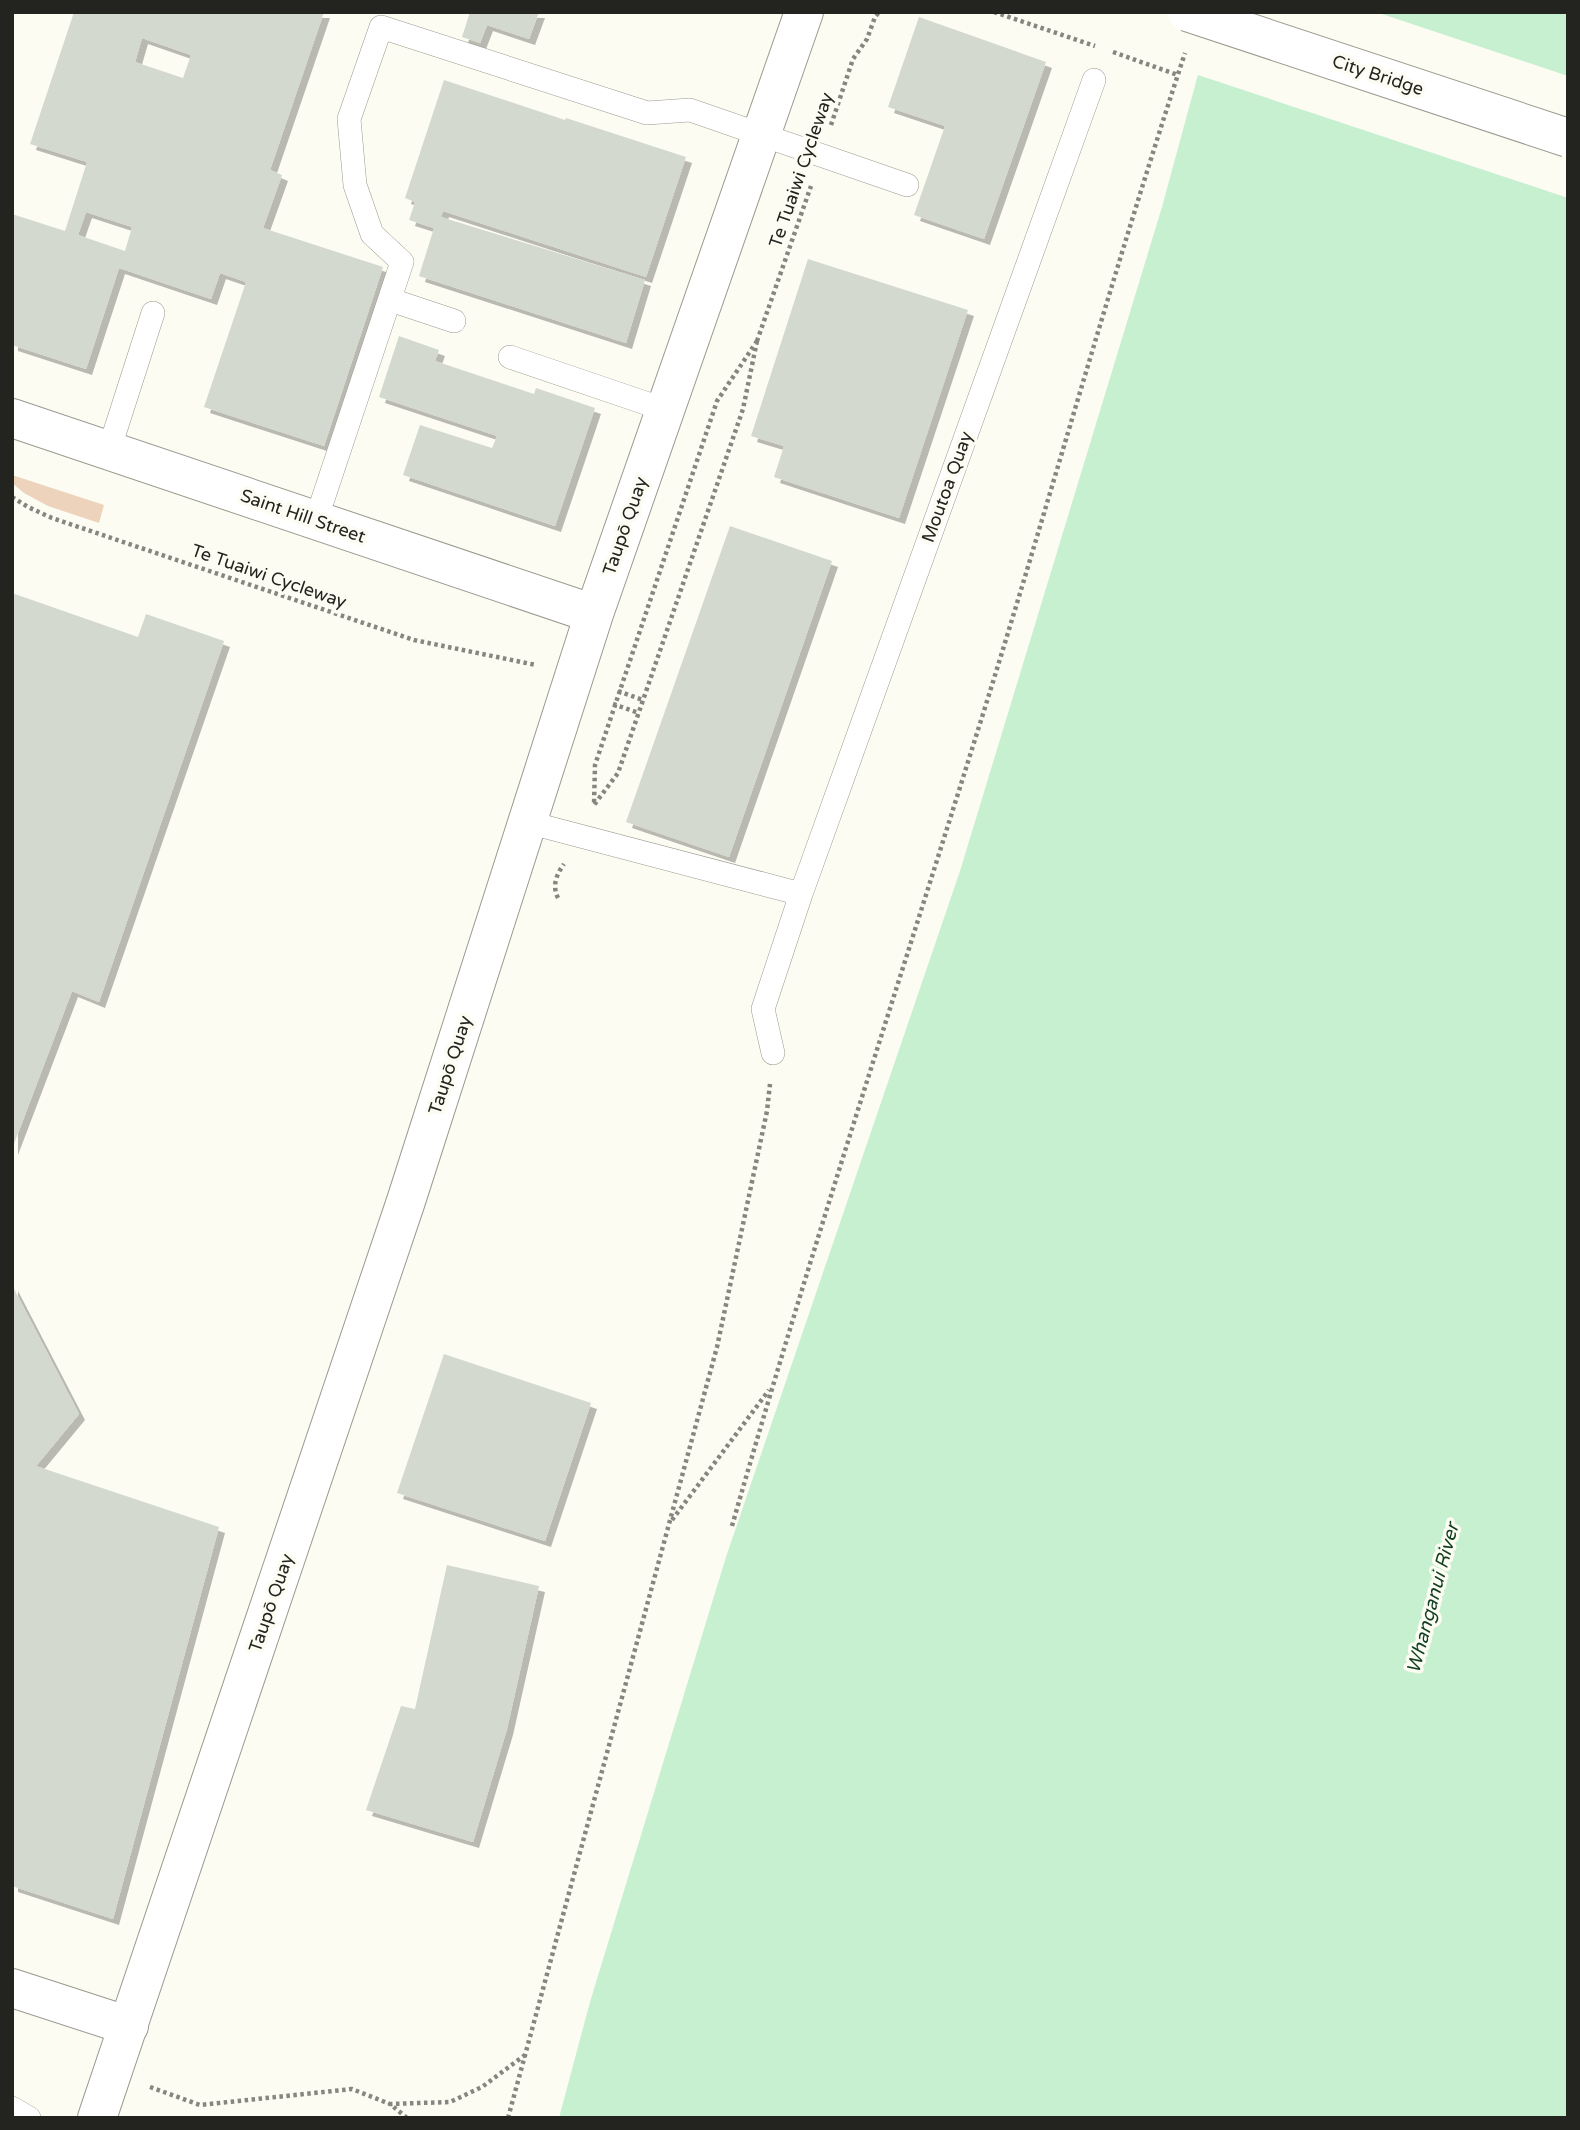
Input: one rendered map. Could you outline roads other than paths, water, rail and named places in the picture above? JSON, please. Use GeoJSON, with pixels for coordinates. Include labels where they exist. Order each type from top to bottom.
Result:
{"type":"FeatureCollection","features":[{"type":"Feature","properties":{"kind":"main road","name":"Taupō Quay"},"geometry":{"type":"LineString","coordinates":[[97,2118],[397,1227],[594,614],[804,12]]}},
{"type":"Feature","properties":{"kind":"main road","name":"City Bridge"},"geometry":{"type":"LineString","coordinates":[[1187,12],[1568,138]]}},
{"type":"Feature","properties":{"kind":"main road","name":"Saint Hill Street"},"geometry":{"type":"LineString","coordinates":[[12,418],[594,614]]}},
{"type":"Feature","properties":{"kind":"main road"},"geometry":{"type":"LineString","coordinates":[[12,1988],[128,2026]]}},
{"type":"Feature","properties":{"kind":"lane"},"geometry":{"type":"LineString","coordinates":[[316,520],[402,262],[372,234],[355,184],[349,119],[381,27],[646,113],[690,110],[907,185]]}},
{"type":"Feature","properties":{"kind":"lane","name":"Moutoa Quay"},"geometry":{"type":"LineString","coordinates":[[773,1053],[763,1009],[801,894],[1094,80]]}},
{"type":"Feature","properties":{"kind":"lane"},"geometry":{"type":"LineString","coordinates":[[391,300],[454,321]]}},
{"type":"Feature","properties":{"kind":"lane"},"geometry":{"type":"LineString","coordinates":[[108,450],[153,313]]}},
{"type":"Feature","properties":{"kind":"lane"},"geometry":{"type":"LineString","coordinates":[[510,357],[666,410]]}},
{"type":"Feature","properties":{"kind":"lane"},"geometry":{"type":"LineString","coordinates":[[527,822],[801,894]]}},
{"type":"Feature","properties":{"kind":"lane"},"geometry":{"type":"LineString","coordinates":[[12,2108],[29,2118]]}},
{"type":"Feature","properties":{"kind":"water","name":"Whanganui River"},"geometry":{"type":"Polygon","coordinates":[[[1215,12],[1568,12],[1568,2118],[559,2118],[590,2002],[726,1557],[960,871],[1162,207],[1215,12]]]}}]}
